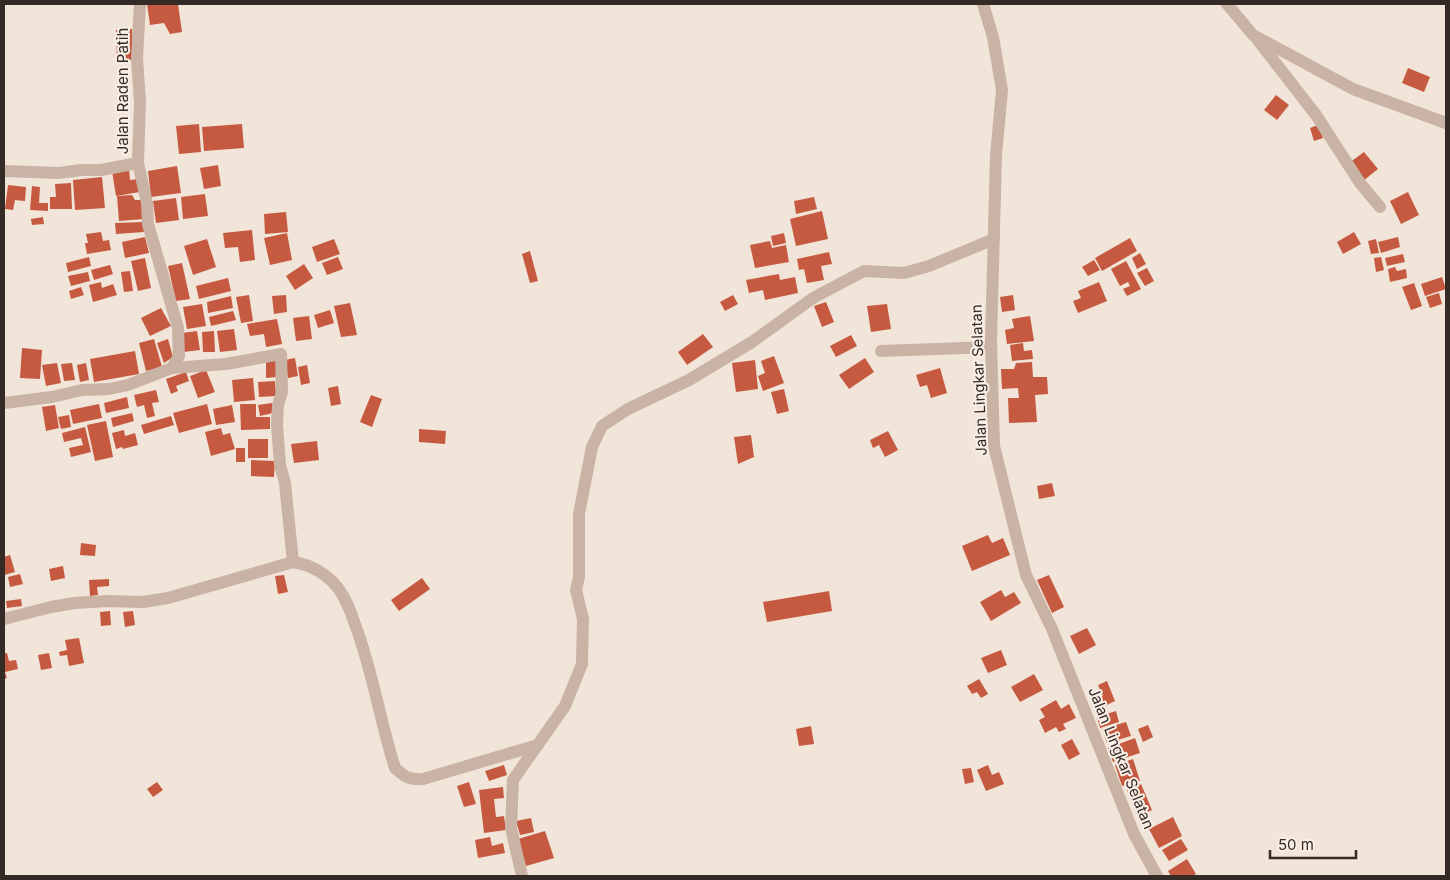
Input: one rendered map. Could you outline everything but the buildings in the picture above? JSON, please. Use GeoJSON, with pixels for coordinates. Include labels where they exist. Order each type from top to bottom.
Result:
{"type":"FeatureCollection","features":[{"type":"Feature","properties":{"kind":"street","name":"Jalan Raden Patih"},"geometry":{"type":"LineString","coordinates":[[4,171],[60,173],[101,170],[138,163],[140,4]]}},
{"type":"Feature","properties":{"kind":"street","name":"Jalan Lingkar Selatan"},"geometry":{"type":"LineString","coordinates":[[983,4],[993,37],[1002,90],[996,156],[991,347],[994,446],[1026,576],[1052,629],[1134,834],[1157,876]]}},
{"type":"Feature","properties":{"kind":"street"},"geometry":{"type":"LineString","coordinates":[[1227,4],[1254,35],[1316,115],[1360,183],[1380,207]]}},
{"type":"Feature","properties":{"kind":"street"},"geometry":{"type":"LineString","coordinates":[[1254,35],[1353,89],[1446,124]]}},
{"type":"Feature","properties":{"kind":"street"},"geometry":{"type":"LineString","coordinates":[[138,163],[147,203],[148,224],[178,328],[179,356],[172,368]]}},
{"type":"Feature","properties":{"kind":"street"},"geometry":{"type":"LineString","coordinates":[[522,876],[511,828],[513,780],[565,706],[582,664],[583,619],[576,590],[579,577],[579,514],[592,447],[602,426],[628,409],[690,380],[752,342],[813,298],[864,271],[904,274],[930,266],[994,239]]}},
{"type":"Feature","properties":{"kind":"street"},"geometry":{"type":"LineString","coordinates":[[881,351],[991,347]]}},
{"type":"Feature","properties":{"kind":"street"},"geometry":{"type":"LineString","coordinates":[[4,403],[52,397],[82,390],[109,389],[128,385],[172,368],[226,364],[281,354],[282,392],[278,405],[277,425],[280,465],[285,483],[293,562]]}},
{"type":"Feature","properties":{"kind":"street"},"geometry":{"type":"LineString","coordinates":[[4,619],[74,603],[108,601],[143,602],[168,598],[293,562],[308,565],[318,570],[334,583],[346,599],[367,655],[395,768],[405,777],[412,780],[422,779],[538,745]]}}]}
